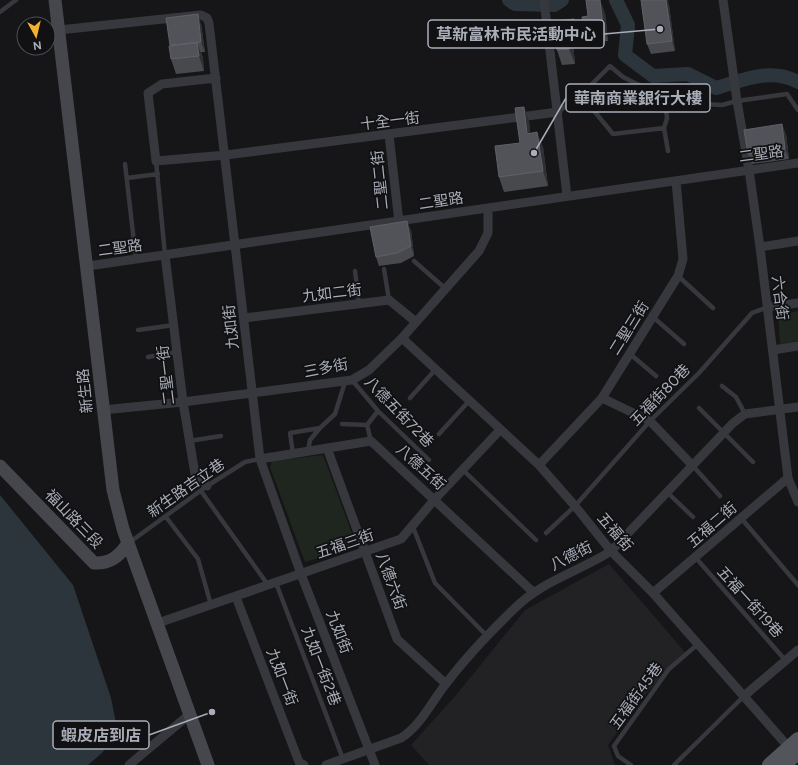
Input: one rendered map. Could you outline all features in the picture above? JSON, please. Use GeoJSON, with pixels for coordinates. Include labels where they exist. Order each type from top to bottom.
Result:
{"type":"FeatureCollection","features":[{"type":"Feature","properties":{"kind":"main road"},"geometry":{"type":"LineString","coordinates":[[768,765],[796,750]]}},
{"type":"Feature","properties":{"kind":"main road"},"geometry":{"type":"LineString","coordinates":[[784,765],[796,750]]}},
{"type":"Feature","properties":{"kind":"street","name":"新生路"},"geometry":{"type":"LineString","coordinates":[[55,0],[88,266],[103,410],[116,507],[208,765]]}},
{"type":"Feature","properties":{"kind":"street"},"geometry":{"type":"LineString","coordinates":[[544,0],[544,15],[558,112],[567,196]]}},
{"type":"Feature","properties":{"kind":"street","name":"六合街"},"geometry":{"type":"LineString","coordinates":[[723,0],[736,99],[749,170],[760,247],[788,478],[798,502]]}},
{"type":"Feature","properties":{"kind":"street","name":"九如街"},"geometry":{"type":"LineString","coordinates":[[59,30],[201,15],[207,18],[209,23],[226,156],[260,459],[375,765]]}},
{"type":"Feature","properties":{"kind":"street"},"geometry":{"type":"LineString","coordinates":[[156,161],[148,93],[162,84],[216,78]]}},
{"type":"Feature","properties":{"kind":"street","name":"十全一街"},"geometry":{"type":"LineString","coordinates":[[156,161],[226,156],[558,112]]}},
{"type":"Feature","properties":{"kind":"street","name":"二聖二街"},"geometry":{"type":"LineString","coordinates":[[389,135],[398,222]]}},
{"type":"Feature","properties":{"kind":"street","name":"二聖路"},"geometry":{"type":"LineString","coordinates":[[88,266],[798,163]]}},
{"type":"Feature","properties":{"kind":"street","name":"二聖三街"},"geometry":{"type":"LineString","coordinates":[[539,465],[602,398],[678,276],[683,259],[676,181]]}},
{"type":"Feature","properties":{"kind":"street","name":"三多街"},"geometry":{"type":"LineString","coordinates":[[103,410],[183,402],[348,381],[369,370],[402,338],[479,251],[488,233],[488,208]]}},
{"type":"Feature","properties":{"kind":"street"},"geometry":{"type":"LineString","coordinates":[[760,247],[798,240]]}},
{"type":"Feature","properties":{"kind":"street","name":"二聖一街"},"geometry":{"type":"LineString","coordinates":[[165,256],[189,441],[195,474],[204,488]]}},
{"type":"Feature","properties":{"kind":"street"},"geometry":{"type":"LineString","coordinates":[[389,300],[416,322]]}},
{"type":"Feature","properties":{"kind":"street","name":"九如二街"},"geometry":{"type":"LineString","coordinates":[[244,318],[389,300]]}},
{"type":"Feature","properties":{"kind":"street"},"geometry":{"type":"LineString","coordinates":[[768,307],[798,303]]}},
{"type":"Feature","properties":{"kind":"street","name":"五福街"},"geometry":{"type":"LineString","coordinates":[[402,338],[539,465],[575,506],[611,551],[654,593],[744,696],[796,750]]}},
{"type":"Feature","properties":{"kind":"street"},"geometry":{"type":"LineString","coordinates":[[773,350],[798,346]]}},
{"type":"Feature","properties":{"kind":"street"},"geometry":{"type":"LineString","coordinates":[[602,398],[650,421],[693,466]]}},
{"type":"Feature","properties":{"kind":"street"},"geometry":{"type":"LineString","coordinates":[[745,414],[798,407]]}},
{"type":"Feature","properties":{"kind":"street","name":"八德街"},"geometry":{"type":"LineString","coordinates":[[369,750],[401,738],[411,732],[446,684],[487,636],[533,592],[596,561],[611,551],[733,424],[745,414]]}},
{"type":"Feature","properties":{"kind":"street","name":"五福三街"},"geometry":{"type":"LineString","coordinates":[[158,623],[401,539],[413,527],[435,499],[500,430]]}},
{"type":"Feature","properties":{"kind":"street"},"geometry":{"type":"LineString","coordinates":[[260,459],[371,441]]}},
{"type":"Feature","properties":{"kind":"street","name":"八德五街"},"geometry":{"type":"LineString","coordinates":[[371,441],[435,499],[533,592]]}},
{"type":"Feature","properties":{"kind":"street","name":"八德六街"},"geometry":{"type":"LineString","coordinates":[[327,448],[397,639],[446,684]]}},
{"type":"Feature","properties":{"kind":"street","name":"福山路三段"},"geometry":{"type":"LineString","coordinates":[[0,466],[94,563],[103,564],[111,560],[121,554],[128,543]]}},
{"type":"Feature","properties":{"kind":"street","name":"五福二街"},"geometry":{"type":"LineString","coordinates":[[654,593],[788,478]]}},
{"type":"Feature","properties":{"kind":"street","name":"九如一街"},"geometry":{"type":"LineString","coordinates":[[236,597],[299,762],[304,765]]}},
{"type":"Feature","properties":{"kind":"street"},"geometry":{"type":"LineString","coordinates":[[744,696],[798,650]]}},
{"type":"Feature","properties":{"kind":"street"},"geometry":{"type":"LineString","coordinates":[[129,765],[190,714]]}},
{"type":"Feature","properties":{"kind":"street"},"geometry":{"type":"LineString","coordinates":[[326,765],[369,750]]}},
{"type":"Feature","properties":{"kind":"lane"},"geometry":{"type":"LineString","coordinates":[[0,12],[16,0]]}},
{"type":"Feature","properties":{"kind":"lane"},"geometry":{"type":"LineString","coordinates":[[558,112],[581,95],[610,66],[623,77],[653,92],[664,95],[677,94],[706,104],[722,105],[736,99],[787,94],[798,110]]}},
{"type":"Feature","properties":{"kind":"lane"},"geometry":{"type":"LineString","coordinates":[[581,95],[613,134],[664,128]]}},
{"type":"Feature","properties":{"kind":"lane"},"geometry":{"type":"LineString","coordinates":[[664,95],[667,118],[664,128],[668,151]]}},
{"type":"Feature","properties":{"kind":"lane"},"geometry":{"type":"LineString","coordinates":[[156,161],[165,256]]}},
{"type":"Feature","properties":{"kind":"lane"},"geometry":{"type":"LineString","coordinates":[[125,164],[136,260]]}},
{"type":"Feature","properties":{"kind":"lane"},"geometry":{"type":"LineString","coordinates":[[127,178],[158,174]]}},
{"type":"Feature","properties":{"kind":"lane"},"geometry":{"type":"LineString","coordinates":[[414,261],[446,290]]}},
{"type":"Feature","properties":{"kind":"lane"},"geometry":{"type":"LineString","coordinates":[[384,269],[389,300]]}},
{"type":"Feature","properties":{"kind":"lane"},"geometry":{"type":"LineString","coordinates":[[355,271],[359,304]]}},
{"type":"Feature","properties":{"kind":"lane"},"geometry":{"type":"LineString","coordinates":[[678,276],[713,308]]}},
{"type":"Feature","properties":{"kind":"lane","name":"五福街80巷"},"geometry":{"type":"LineString","coordinates":[[546,533],[575,506],[650,421],[699,373],[752,314],[768,307]]}},
{"type":"Feature","properties":{"kind":"lane"},"geometry":{"type":"LineString","coordinates":[[653,316],[684,344]]}},
{"type":"Feature","properties":{"kind":"lane"},"geometry":{"type":"LineString","coordinates":[[138,330],[174,325]]}},
{"type":"Feature","properties":{"kind":"lane"},"geometry":{"type":"LineString","coordinates":[[148,357],[178,352]]}},
{"type":"Feature","properties":{"kind":"lane"},"geometry":{"type":"LineString","coordinates":[[630,354],[656,376]]}},
{"type":"Feature","properties":{"kind":"lane"},"geometry":{"type":"LineString","coordinates":[[410,398],[435,370]]}},
{"type":"Feature","properties":{"kind":"lane"},"geometry":{"type":"LineString","coordinates":[[308,451],[310,440],[335,414],[348,381]]}},
{"type":"Feature","properties":{"kind":"lane","name":"八德五街72巷"},"geometry":{"type":"LineString","coordinates":[[348,381],[429,460]]}},
{"type":"Feature","properties":{"kind":"lane"},"geometry":{"type":"LineString","coordinates":[[722,386],[736,397],[745,414]]}},
{"type":"Feature","properties":{"kind":"lane"},"geometry":{"type":"LineString","coordinates":[[439,434],[469,401]]}},
{"type":"Feature","properties":{"kind":"lane"},"geometry":{"type":"LineString","coordinates":[[699,408],[752,462]]}},
{"type":"Feature","properties":{"kind":"lane"},"geometry":{"type":"LineString","coordinates":[[367,425],[378,411]]}},
{"type":"Feature","properties":{"kind":"lane"},"geometry":{"type":"LineString","coordinates":[[342,424],[367,425]]}},
{"type":"Feature","properties":{"kind":"lane"},"geometry":{"type":"LineString","coordinates":[[367,425],[371,441]]}},
{"type":"Feature","properties":{"kind":"lane"},"geometry":{"type":"LineString","coordinates":[[292,454],[290,433],[320,428]]}},
{"type":"Feature","properties":{"kind":"lane"},"geometry":{"type":"LineString","coordinates":[[189,441],[221,436]]}},
{"type":"Feature","properties":{"kind":"lane","name":"新生路吉立巷"},"geometry":{"type":"LineString","coordinates":[[128,543],[166,517],[204,488],[245,462],[260,459]]}},
{"type":"Feature","properties":{"kind":"lane"},"geometry":{"type":"LineString","coordinates":[[693,466],[720,496]]}},
{"type":"Feature","properties":{"kind":"lane"},"geometry":{"type":"LineString","coordinates":[[463,470],[536,540]]}},
{"type":"Feature","properties":{"kind":"lane","name":"九如一街2巷"},"geometry":{"type":"LineString","coordinates":[[204,488],[272,584],[343,759]]}},
{"type":"Feature","properties":{"kind":"lane"},"geometry":{"type":"LineString","coordinates":[[668,493],[693,516]]}},
{"type":"Feature","properties":{"kind":"lane"},"geometry":{"type":"LineString","coordinates":[[166,517],[198,559],[212,605]]}},
{"type":"Feature","properties":{"kind":"lane"},"geometry":{"type":"LineString","coordinates":[[741,518],[798,585]]}},
{"type":"Feature","properties":{"kind":"lane"},"geometry":{"type":"LineString","coordinates":[[413,527],[435,583],[487,636]]}},
{"type":"Feature","properties":{"kind":"lane","name":"五福一街19巷"},"geometry":{"type":"LineString","coordinates":[[696,558],[786,661]]}},
{"type":"Feature","properties":{"kind":"lane","name":"五福街45巷"},"geometry":{"type":"LineString","coordinates":[[631,765],[618,756],[614,746],[669,669],[698,644]]}},
{"type":"Feature","properties":{"kind":"lane"},"geometry":{"type":"LineString","coordinates":[[674,765],[744,696]]}},
{"type":"Feature","properties":{"kind":"shaded area"},"geometry":{"type":"Polygon","coordinates":[[[798,311],[798,341],[780,344],[778,315],[798,311]]]}},
{"type":"Feature","properties":{"kind":"shaded area"},"geometry":{"type":"Polygon","coordinates":[[[323,455],[357,547],[305,562],[270,467],[272,461],[323,455]]]}},
{"type":"Feature","properties":{"kind":"shaded area"},"geometry":{"type":"Polygon","coordinates":[[[0,495],[73,585],[111,698],[116,723],[103,752],[88,765],[0,765],[0,495]]]}},
{"type":"Feature","properties":{"kind":"shaded area"},"geometry":{"type":"Polygon","coordinates":[[[609,564],[685,652],[643,697],[608,745],[615,765],[429,765],[411,745],[457,694],[525,610],[609,564]]]}},
{"type":"Feature","properties":{"kind":"building"},"geometry":{"type":"Polygon","coordinates":[[[586,0],[600,0],[603,26],[583,29],[582,17],[588,16],[586,0]]]}},
{"type":"Feature","properties":{"kind":"building"},"geometry":{"type":"Polygon","coordinates":[[[641,0],[666,0],[672,41],[647,44],[641,0]]]}},
{"type":"Feature","properties":{"kind":"building"},"geometry":{"type":"Polygon","coordinates":[[[198,14],[201,42],[170,45],[166,18],[198,14]]]}},
{"type":"Feature","properties":{"kind":"building"},"geometry":{"type":"Polygon","coordinates":[[[574,19],[575,29],[568,30],[569,49],[557,50],[554,21],[574,19]]]}},
{"type":"Feature","properties":{"kind":"building"},"geometry":{"type":"Polygon","coordinates":[[[197,43],[199,56],[171,59],[169,46],[197,43]]]}},
{"type":"Feature","properties":{"kind":"building"},"geometry":{"type":"Polygon","coordinates":[[[524,107],[527,134],[537,132],[543,171],[499,177],[495,146],[520,143],[515,108],[524,107]]]}},
{"type":"Feature","properties":{"kind":"building"},"geometry":{"type":"Polygon","coordinates":[[[782,124],[785,149],[748,154],[744,130],[782,124]]]}},
{"type":"Feature","properties":{"kind":"building"},"geometry":{"type":"Polygon","coordinates":[[[407,221],[411,246],[397,253],[376,257],[370,227],[407,221]]]}},
{"type":"Feature","properties":{"kind":"waterway"},"geometry":{"type":"LineString","coordinates":[[509,0],[515,4],[554,5],[562,0]]}},
{"type":"Feature","properties":{"kind":"waterway"},"geometry":{"type":"LineString","coordinates":[[616,0],[628,25],[625,55],[653,76],[688,74],[716,88],[757,76],[768,75],[778,75],[798,82]]}},
{"type":"Feature","properties":{"kind":"place","name":"草新富林市民活動中心"},"geometry":{"type":"Point","coordinates":[660,29]}},
{"type":"Feature","properties":{"kind":"place","name":"華南商業銀行大樓"},"geometry":{"type":"Point","coordinates":[534,153]}},
{"type":"Feature","properties":{"kind":"place","name":"蝦皮店到店"},"geometry":{"type":"Point","coordinates":[212,712]}}]}
